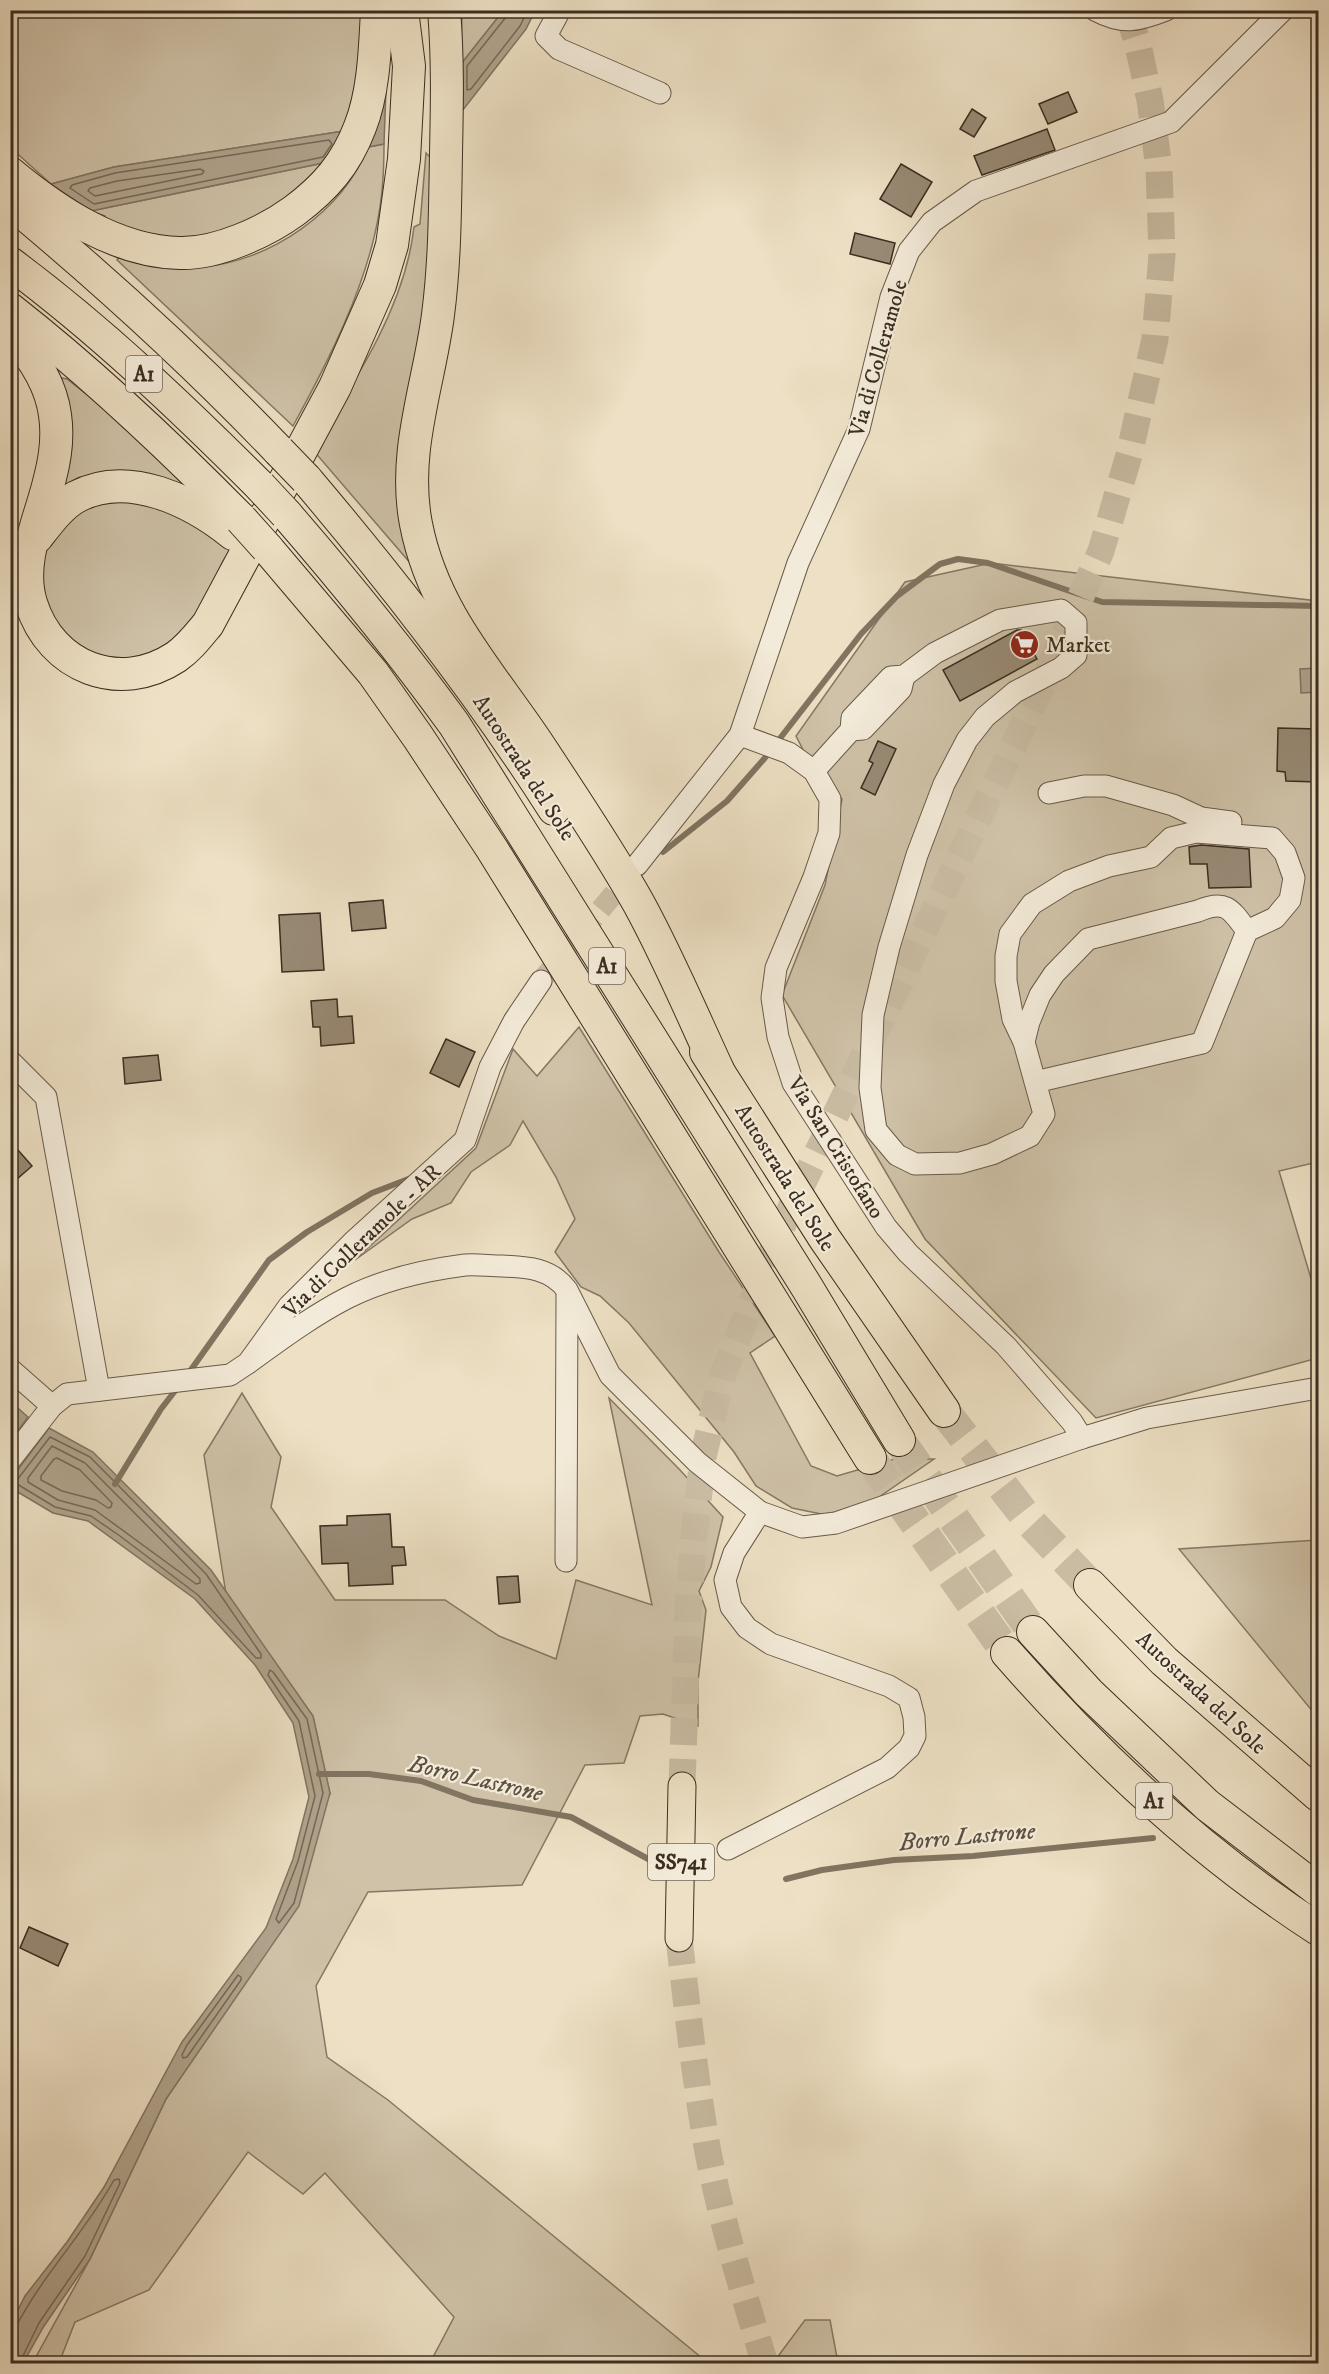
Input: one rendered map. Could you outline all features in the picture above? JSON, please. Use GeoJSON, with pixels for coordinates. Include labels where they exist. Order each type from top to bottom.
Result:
{"type":"FeatureCollection","features":[{"type":"Feature","properties":{"kind":"highway"},"geometry":{"type":"LineString","coordinates":[[412,13],[447,49],[442,279],[438,319],[418,412],[412,469],[416,525],[426,563],[444,607],[457,630],[542,750],[637,901],[669,962],[718,1070]]}},
{"type":"Feature","properties":{"kind":"highway"},"geometry":{"type":"LineString","coordinates":[[10,332],[26,349],[49,391],[55,415],[55,446],[50,479],[31,544],[28,590],[35,614],[47,636],[65,654],[77,662],[105,673],[135,674],[164,664],[188,648],[213,615],[335,387],[380,285],[392,245],[404,159],[412,13]]}},
{"type":"Feature","properties":{"kind":"highway"},"geometry":{"type":"LineString","coordinates":[[10,173],[36,194],[98,231],[138,246],[181,253],[236,242],[277,224],[311,198],[332,178],[350,150],[361,126],[370,82],[412,13]]}},
{"type":"Feature","properties":{"kind":"highway","name":"Autostrada del Sole"},"geometry":{"type":"LineString","coordinates":[[10,202],[57,240],[183,354],[306,479],[416,612],[479,697],[534,778],[825,1239],[944,1411]]}},
{"type":"Feature","properties":{"kind":"highway","name":"Autostrada del Sole"},"geometry":{"type":"LineString","coordinates":[[16,267],[78,316],[145,374],[260,486],[349,587],[454,724],[787,1255],[899,1440]]}},
{"type":"Feature","properties":{"kind":"highway","name":"A1"},"geometry":{"type":"LineString","coordinates":[[10,309],[54,343],[168,445],[237,527],[366,664],[418,737],[498,859],[870,1458]]}},
{"type":"Feature","properties":{"kind":"highway"},"geometry":{"type":"LineString","coordinates":[[31,544],[48,522],[74,498],[103,488],[122,486],[147,490],[237,527]]}},
{"type":"Feature","properties":{"kind":"highway","name":"Autostrada del Sole"},"geometry":{"type":"LineString","coordinates":[[1090,1585],[1164,1661],[1318,1795]]}},
{"type":"Feature","properties":{"kind":"highway","name":"A1"},"geometry":{"type":"LineString","coordinates":[[1033,1632],[1126,1731],[1207,1805],[1318,1890]]}},
{"type":"Feature","properties":{"kind":"highway","name":"A1"},"geometry":{"type":"LineString","coordinates":[[1007,1653],[1057,1710],[1105,1757],[1192,1835],[1288,1910],[1318,1929]]}},
{"type":"Feature","properties":{"kind":"main road","name":"SS741"},"geometry":{"type":"LineString","coordinates":[[679,1938],[682,1786]]}},
{"type":"Feature","properties":{"kind":"street"},"geometry":{"type":"LineString","coordinates":[[560,10],[546,36],[559,49],[660,93]]}},
{"type":"Feature","properties":{"kind":"street"},"geometry":{"type":"LineString","coordinates":[[1095,10],[1108,18],[1122,21],[1144,19],[1166,10]]}},
{"type":"Feature","properties":{"kind":"street","name":"Via di Colleramole"},"geometry":{"type":"LineString","coordinates":[[638,865],[740,735],[798,563],[859,429],[891,297],[909,251],[932,222],[976,191],[1172,122],[1275,13]]}},
{"type":"Feature","properties":{"kind":"street"},"geometry":{"type":"LineString","coordinates":[[814,771],[851,730],[863,729],[901,690],[904,676],[935,653],[1000,620],[1061,610],[1076,623],[1076,655],[1060,668],[1016,692],[985,717],[967,740],[948,775],[916,855],[889,947],[873,1015],[870,1088],[876,1130],[897,1155],[915,1164],[960,1163],[992,1154],[1030,1136],[1044,1114],[1024,1042],[1013,1018],[1006,981],[1006,956],[1010,934],[1032,904],[1069,881],[1109,866],[1151,856],[1171,838],[1196,832],[1272,838]]}},
{"type":"Feature","properties":{"kind":"street","name":"Via San Cristofano"},"geometry":{"type":"LineString","coordinates":[[740,735],[789,753],[814,771],[830,799],[829,833],[814,877],[776,968],[772,998],[777,1037],[793,1083],[886,1227],[908,1253],[1006,1346],[1072,1422],[1082,1438]]}},
{"type":"Feature","properties":{"kind":"street"},"geometry":{"type":"LineString","coordinates":[[1035,1082],[1202,1043],[1247,931],[1275,918],[1290,900],[1294,878],[1285,853],[1261,828],[1201,818],[1173,805],[1106,786],[1084,786],[1049,793]]}},
{"type":"Feature","properties":{"kind":"street"},"geometry":{"type":"LineString","coordinates":[[1024,1042],[1040,995],[1054,974],[1088,939],[1198,911],[1214,904],[1232,909],[1247,931]]}},
{"type":"Feature","properties":{"kind":"street","name":"Via di Colleramole - AR"},"geometry":{"type":"LineString","coordinates":[[46,1414],[67,1394],[230,1375],[248,1363],[289,1306],[355,1240],[465,1140],[490,1067],[514,1021],[541,981]]}},
{"type":"Feature","properties":{"kind":"street"},"geometry":{"type":"LineString","coordinates":[[10,1061],[46,1098],[99,1390]]}},
{"type":"Feature","properties":{"kind":"street"},"geometry":{"type":"LineString","coordinates":[[248,1363],[302,1325],[348,1298],[384,1283],[466,1265],[512,1267],[545,1272],[559,1279],[567,1290],[610,1376],[698,1462],[760,1512],[802,1527],[836,1523],[1082,1438],[1147,1418],[1318,1388]]}},
{"type":"Feature","properties":{"kind":"street"},"geometry":{"type":"LineString","coordinates":[[566,1561],[567,1290]]}},
{"type":"Feature","properties":{"kind":"street"},"geometry":{"type":"LineString","coordinates":[[10,1369],[46,1414],[10,1460]]}},
{"type":"Feature","properties":{"kind":"street"},"geometry":{"type":"LineString","coordinates":[[728,1849],[887,1768],[909,1748],[915,1736],[914,1717],[909,1698],[889,1686],[771,1644],[747,1628],[731,1607],[725,1580],[734,1553],[760,1512]]}},
{"type":"Feature","properties":{"kind":"shaded area"},"geometry":{"type":"Polygon","coordinates":[[[11,11],[363,11],[361,82],[344,131],[114,167],[51,184],[11,148],[11,11]]]}},
{"type":"Feature","properties":{"kind":"shaded area"},"geometry":{"type":"Polygon","coordinates":[[[462,11],[503,11],[461,64],[462,11]]]}},
{"type":"Feature","properties":{"kind":"shaded area"},"geometry":{"type":"Polygon","coordinates":[[[384,144],[380,205],[373,240],[356,296],[320,376],[293,426],[117,260],[119,257],[201,267],[227,263],[253,255],[278,244],[322,212],[341,192],[368,147],[384,144]]]}},
{"type":"Feature","properties":{"kind":"shaded area"},"geometry":{"type":"Polygon","coordinates":[[[426,153],[430,157],[430,220],[412,565],[312,449],[360,371],[389,315],[409,257],[414,227],[420,224],[426,153]]]}},
{"type":"Feature","properties":{"kind":"shaded area"},"geometry":{"type":"Polygon","coordinates":[[[328,162],[297,197],[234,232],[176,240],[103,222],[105,216],[91,211],[328,162]]]}},
{"type":"Feature","properties":{"kind":"shaded area"},"geometry":{"type":"Polygon","coordinates":[[[62,378],[67,379],[118,419],[186,487],[62,492],[70,463],[72,437],[62,378]]]}},
{"type":"Feature","properties":{"kind":"shaded area"},"geometry":{"type":"Polygon","coordinates":[[[149,498],[234,544],[184,638],[156,657],[118,660],[75,649],[52,626],[38,577],[44,550],[80,507],[149,498]]]}},
{"type":"Feature","properties":{"kind":"shaded area"},"geometry":{"type":"Polygon","coordinates":[[[991,563],[1318,601],[1318,1162],[1279,1171],[1318,1302],[1318,1358],[1096,1418],[925,1239],[782,995],[825,885],[842,799],[814,771],[796,736],[905,582],[991,563]]]}},
{"type":"Feature","properties":{"kind":"shaded area"},"geometry":{"type":"Polygon","coordinates":[[[579,1027],[719,1252],[775,1336],[750,1353],[811,1466],[837,1476],[895,1459],[934,1459],[879,1497],[826,1515],[792,1508],[756,1486],[734,1452],[629,1323],[600,1296],[581,1287],[555,1252],[575,1219],[556,1177],[523,1121],[510,1145],[471,1172],[451,1203],[412,1219],[355,1260],[476,1148],[513,1049],[537,1076],[579,1027]]]}},
{"type":"Feature","properties":{"kind":"shaded area"},"geometry":{"type":"Polygon","coordinates":[[[242,1393],[281,1457],[271,1507],[335,1600],[445,1600],[499,1636],[556,1659],[576,1580],[652,1605],[609,1398],[723,1517],[711,1567],[699,1591],[706,1610],[698,1682],[698,1726],[663,1714],[640,1716],[624,1763],[585,1765],[522,1885],[368,1892],[316,1986],[327,2057],[388,2100],[708,2363],[430,2363],[454,2317],[325,2173],[303,2194],[248,2152],[149,2290],[75,2322],[59,2363],[32,2364],[90,2259],[166,2099],[230,2004],[330,1794],[313,1716],[226,1594],[204,1455],[242,1393]]]}},
{"type":"Feature","properties":{"kind":"shaded area"},"geometry":{"type":"Polygon","coordinates":[[[1318,1540],[1318,1718],[1179,1549],[1318,1540]]]}},
{"type":"Feature","properties":{"kind":"shaded area"},"geometry":{"type":"Polygon","coordinates":[[[805,2320],[830,2320],[838,2363],[773,2363],[805,2320]]]}},
{"type":"Feature","properties":{"kind":"water"},"geometry":{"type":"Polygon","coordinates":[[[503,11],[535,11],[526,29],[459,115],[461,64],[503,11]]]}},
{"type":"Feature","properties":{"kind":"water"},"geometry":{"type":"Polygon","coordinates":[[[386,90],[384,144],[368,147],[386,90]]]}},
{"type":"Feature","properties":{"kind":"water"},"geometry":{"type":"Polygon","coordinates":[[[344,131],[328,162],[91,211],[51,184],[114,167],[344,131]]]}},
{"type":"Feature","properties":{"kind":"water"},"geometry":{"type":"Polygon","coordinates":[[[1318,668],[1318,692],[1301,693],[1300,669],[1318,668]]]}},
{"type":"Feature","properties":{"kind":"water"},"geometry":{"type":"Polygon","coordinates":[[[11,1402],[28,1417],[11,1440],[11,1402]]]}},
{"type":"Feature","properties":{"kind":"water"},"geometry":{"type":"Polygon","coordinates":[[[49,1428],[93,1452],[211,1570],[313,1716],[330,1793],[299,1906],[166,2099],[90,2259],[44,2326],[23,2363],[11,2364],[11,2324],[25,2296],[67,2242],[104,2187],[182,2042],[266,1928],[293,1859],[309,1797],[293,1723],[255,1665],[195,1599],[88,1521],[53,1513],[11,1488],[11,1479],[49,1428]]]}},
{"type":"Feature","properties":{"kind":"building"},"geometry":{"type":"Polygon","coordinates":[[[1068,92],[1077,112],[1048,124],[1039,104],[1068,92]]]}},
{"type":"Feature","properties":{"kind":"building"},"geometry":{"type":"Polygon","coordinates":[[[972,109],[986,118],[974,137],[960,129],[972,109]]]}},
{"type":"Feature","properties":{"kind":"building"},"geometry":{"type":"Polygon","coordinates":[[[1047,129],[1055,150],[982,175],[974,156],[1047,129]]]}},
{"type":"Feature","properties":{"kind":"building"},"geometry":{"type":"Polygon","coordinates":[[[901,164],[932,182],[911,217],[880,199],[901,164]]]}},
{"type":"Feature","properties":{"kind":"building"},"geometry":{"type":"Polygon","coordinates":[[[855,233],[895,243],[890,264],[850,254],[855,233]]]}},
{"type":"Feature","properties":{"kind":"building"},"geometry":{"type":"Polygon","coordinates":[[[1017,630],[1021,630],[1037,659],[960,701],[943,670],[1017,630]]]}},
{"type":"Feature","properties":{"kind":"building"},"geometry":{"type":"Polygon","coordinates":[[[1278,728],[1318,729],[1318,782],[1286,781],[1285,772],[1277,771],[1278,728]]]}},
{"type":"Feature","properties":{"kind":"building"},"geometry":{"type":"Polygon","coordinates":[[[878,741],[896,749],[875,795],[861,788],[873,763],[869,761],[878,741]]]}},
{"type":"Feature","properties":{"kind":"building"},"geometry":{"type":"Polygon","coordinates":[[[1201,845],[1249,849],[1251,887],[1209,888],[1207,864],[1190,864],[1189,847],[1201,845]]]}},
{"type":"Feature","properties":{"kind":"building"},"geometry":{"type":"Polygon","coordinates":[[[383,900],[386,928],[352,931],[349,903],[383,900]]]}},
{"type":"Feature","properties":{"kind":"building"},"geometry":{"type":"Polygon","coordinates":[[[320,913],[324,970],[282,972],[279,915],[320,913]]]}},
{"type":"Feature","properties":{"kind":"building"},"geometry":{"type":"Polygon","coordinates":[[[337,999],[338,1017],[352,1016],[354,1043],[321,1046],[320,1027],[313,1027],[311,1001],[337,999]]]}},
{"type":"Feature","properties":{"kind":"building"},"geometry":{"type":"Polygon","coordinates":[[[446,1039],[475,1052],[459,1087],[430,1073],[446,1039]]]}},
{"type":"Feature","properties":{"kind":"building"},"geometry":{"type":"Polygon","coordinates":[[[158,1055],[161,1080],[125,1084],[123,1058],[158,1055]]]}},
{"type":"Feature","properties":{"kind":"building"},"geometry":{"type":"Polygon","coordinates":[[[10,1141],[32,1166],[10,1185],[10,1141]]]}},
{"type":"Feature","properties":{"kind":"building"},"geometry":{"type":"Polygon","coordinates":[[[390,1514],[392,1547],[404,1547],[406,1565],[392,1566],[393,1584],[349,1586],[348,1563],[322,1564],[320,1526],[347,1525],[347,1516],[390,1514]]]}},
{"type":"Feature","properties":{"kind":"building"},"geometry":{"type":"Polygon","coordinates":[[[518,1576],[520,1602],[499,1604],[497,1577],[518,1576]]]}},
{"type":"Feature","properties":{"kind":"building"},"geometry":{"type":"Polygon","coordinates":[[[29,1927],[68,1944],[58,1966],[20,1948],[29,1927]]]}},
{"type":"Feature","properties":{"kind":"waterway"},"geometry":{"type":"LineString","coordinates":[[663,852],[727,801],[764,759],[861,634],[897,596],[940,564],[958,559],[988,563],[1102,602],[1318,606]]}},
{"type":"Feature","properties":{"kind":"waterway"},"geometry":{"type":"LineString","coordinates":[[188,1374],[269,1260],[307,1232],[372,1193],[411,1178]]}},
{"type":"Feature","properties":{"kind":"waterway"},"geometry":{"type":"LineString","coordinates":[[115,1484],[161,1409],[178,1387]]}},
{"type":"Feature","properties":{"kind":"waterway","name":"Borro Lastrone"},"geometry":{"type":"LineString","coordinates":[[319,1774],[369,1774],[421,1781],[473,1800],[571,1817],[650,1860]]}},
{"type":"Feature","properties":{"kind":"waterway","name":"Borro Lastrone"},"geometry":{"type":"LineString","coordinates":[[786,1879],[822,1870],[894,1860],[973,1856],[1153,1838]]}},
{"type":"Feature","properties":{"kind":"tunnel"},"geometry":{"type":"LineString","coordinates":[[682,1786],[688,1609],[693,1546],[703,1457],[722,1377],[784,1222],[1031,709],[1101,551],[1129,455],[1155,339],[1162,255],[1159,169],[1150,100],[1137,41],[1127,10]]}},
{"type":"Feature","properties":{"kind":"tunnel"},"geometry":{"type":"LineString","coordinates":[[541,981],[633,871]]}},
{"type":"Feature","properties":{"kind":"tunnel"},"geometry":{"type":"LineString","coordinates":[[944,1411],[1031,1523],[1090,1585]]}},
{"type":"Feature","properties":{"kind":"tunnel"},"geometry":{"type":"LineString","coordinates":[[899,1440],[1033,1632]]}},
{"type":"Feature","properties":{"kind":"tunnel"},"geometry":{"type":"LineString","coordinates":[[870,1458],[1007,1653]]}},
{"type":"Feature","properties":{"kind":"tunnel"},"geometry":{"type":"LineString","coordinates":[[679,1938],[707,2147],[726,2229],[765,2364]]}},
{"type":"Feature","properties":{"kind":"place","name":"Market"},"geometry":{"type":"Point","coordinates":[1025,644]}}]}
